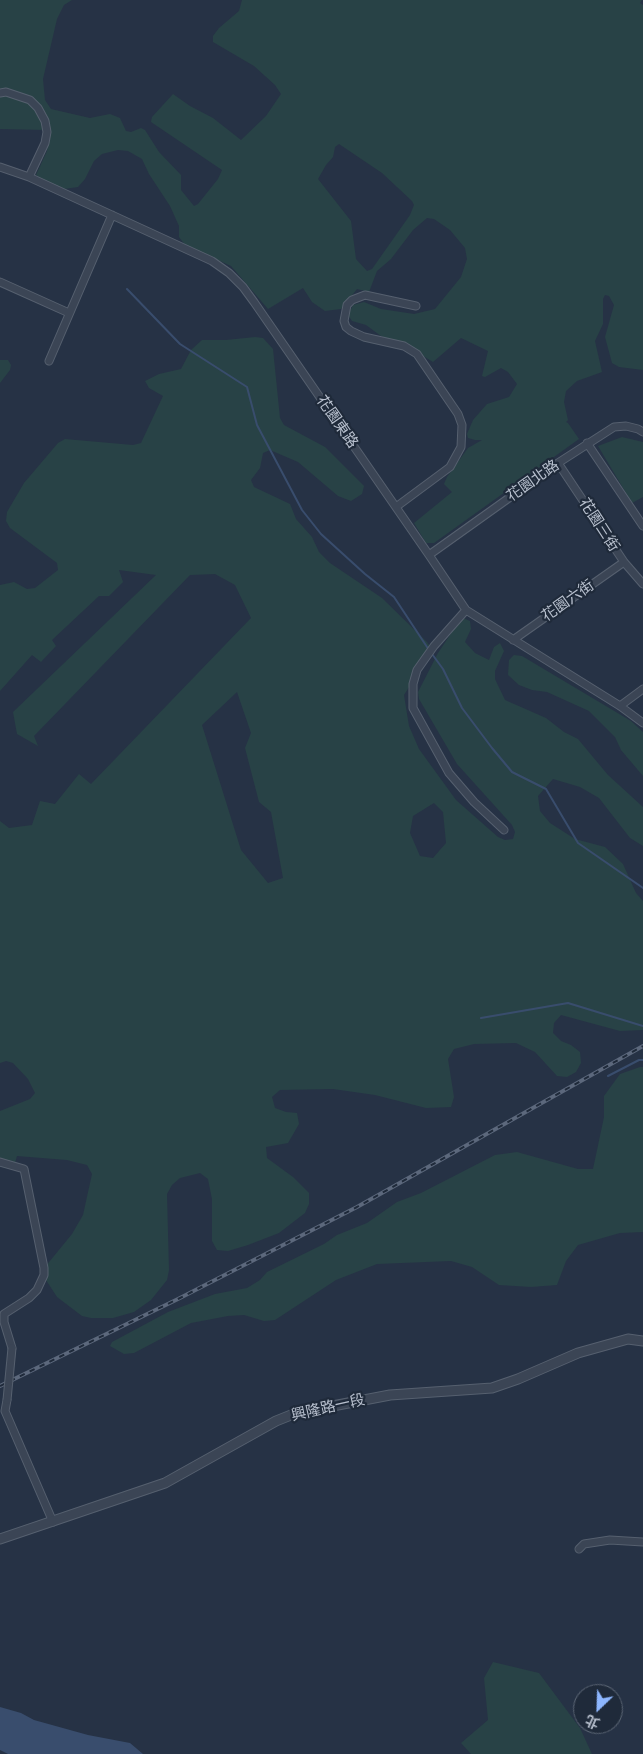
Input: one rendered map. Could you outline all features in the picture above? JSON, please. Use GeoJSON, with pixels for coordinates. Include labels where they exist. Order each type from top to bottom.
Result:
{"type":"FeatureCollection","features":[{"type":"Feature","properties":{"kind":"street"},"geometry":{"type":"LineString","coordinates":[[0,93],[6,92],[30,100],[38,108],[45,121],[47,132],[45,143],[29,177]]}},
{"type":"Feature","properties":{"kind":"street","name":"花園東路"},"geometry":{"type":"LineString","coordinates":[[0,166],[29,177],[212,261],[229,273],[243,287],[466,610],[620,706],[643,723]]}},
{"type":"Feature","properties":{"kind":"street"},"geometry":{"type":"LineString","coordinates":[[49,361],[112,216]]}},
{"type":"Feature","properties":{"kind":"street"},"geometry":{"type":"LineString","coordinates":[[0,282],[70,313]]}},
{"type":"Feature","properties":{"kind":"street"},"geometry":{"type":"LineString","coordinates":[[396,507],[450,467],[461,447],[462,425],[458,414],[417,354],[404,346],[364,337],[351,332],[346,327],[344,321],[347,305],[352,300],[365,295],[416,306]]}},
{"type":"Feature","properties":{"kind":"street","name":"花園北路"},"geometry":{"type":"LineString","coordinates":[[429,555],[587,443],[614,428],[626,426],[638,428],[643,432]]}},
{"type":"Feature","properties":{"kind":"street"},"geometry":{"type":"LineString","coordinates":[[587,443],[643,526]]}},
{"type":"Feature","properties":{"kind":"street","name":"花園三街"},"geometry":{"type":"LineString","coordinates":[[558,463],[624,562],[643,584]]}},
{"type":"Feature","properties":{"kind":"street","name":"花園六街"},"geometry":{"type":"LineString","coordinates":[[513,640],[624,562]]}},
{"type":"Feature","properties":{"kind":"street"},"geometry":{"type":"LineString","coordinates":[[466,610],[434,646],[417,670],[413,684],[413,708],[449,773],[474,802],[504,830]]}},
{"type":"Feature","properties":{"kind":"street"},"geometry":{"type":"LineString","coordinates":[[620,706],[643,689]]}},
{"type":"Feature","properties":{"kind":"street"},"geometry":{"type":"LineString","coordinates":[[0,1162],[24,1168],[44,1268],[44,1275],[37,1290],[29,1298],[4,1314],[4,1322],[12,1348],[6,1411],[53,1522]]}},
{"type":"Feature","properties":{"kind":"street","name":"興隆路一段"},"geometry":{"type":"LineString","coordinates":[[0,1539],[165,1483],[276,1421],[296,1413],[390,1395],[492,1388],[578,1353],[628,1339],[643,1341]]}},
{"type":"Feature","properties":{"kind":"street"},"geometry":{"type":"LineString","coordinates":[[579,1549],[584,1544],[610,1540],[643,1542]]}},
{"type":"Feature","properties":{"kind":"green space"},"geometry":{"type":"Polygon","coordinates":[[[0,0],[72,0],[64,5],[57,19],[43,79],[45,100],[51,109],[90,118],[110,114],[120,118],[126,131],[131,132],[141,128],[145,130],[159,152],[181,175],[181,190],[194,206],[198,204],[218,179],[222,170],[151,122],[152,117],[173,94],[190,106],[213,118],[241,140],[266,116],[281,94],[275,85],[254,66],[213,42],[213,36],[219,28],[239,11],[242,0],[642,0],[640,3],[643,5],[643,370],[619,367],[612,363],[605,337],[614,305],[609,296],[605,295],[603,299],[603,324],[595,341],[602,372],[577,381],[566,391],[564,402],[568,420],[566,422],[579,439],[434,543],[426,543],[414,523],[452,492],[444,484],[447,477],[468,448],[482,440],[468,438],[467,434],[473,420],[487,404],[509,397],[517,384],[508,372],[501,368],[485,377],[482,376],[488,351],[461,338],[433,362],[410,348],[381,336],[366,325],[352,321],[348,315],[353,305],[364,302],[381,309],[414,314],[435,309],[461,277],[467,259],[465,248],[450,230],[434,219],[427,218],[413,230],[391,259],[377,271],[369,292],[357,289],[341,309],[325,311],[312,302],[303,288],[268,309],[231,266],[185,245],[179,237],[179,226],[170,206],[149,174],[142,159],[128,151],[118,150],[102,154],[94,161],[85,179],[78,187],[57,190],[36,175],[47,151],[49,135],[46,130],[0,129],[0,0]],[[339,144],[335,147],[333,157],[318,179],[351,221],[356,259],[367,271],[372,269],[410,215],[414,205],[382,173],[339,144]]]}},
{"type":"Feature","properties":{"kind":"green space"},"geometry":{"type":"Polygon","coordinates":[[[263,338],[273,349],[280,418],[284,425],[325,447],[364,486],[362,494],[351,501],[338,496],[298,462],[270,450],[263,453],[260,468],[251,480],[254,487],[290,504],[296,519],[312,537],[319,552],[330,563],[382,598],[432,649],[404,695],[409,726],[419,749],[456,800],[498,837],[505,840],[513,839],[515,832],[512,825],[457,764],[419,699],[418,692],[438,653],[456,622],[463,618],[470,621],[471,629],[465,642],[475,653],[489,660],[494,647],[500,643],[504,651],[495,671],[495,679],[505,700],[546,718],[564,732],[578,739],[608,775],[643,807],[643,846],[630,838],[599,798],[580,787],[553,779],[538,796],[540,811],[550,823],[575,839],[605,847],[623,864],[636,893],[643,901],[643,1030],[620,1031],[561,1015],[554,1023],[553,1033],[561,1041],[571,1045],[580,1052],[581,1063],[576,1072],[567,1077],[557,1076],[535,1052],[516,1043],[474,1044],[454,1049],[448,1059],[454,1097],[451,1107],[426,1108],[375,1095],[333,1089],[280,1090],[272,1097],[275,1108],[297,1113],[299,1124],[288,1143],[266,1147],[267,1158],[293,1177],[309,1193],[309,1204],[305,1213],[279,1233],[228,1251],[217,1250],[212,1241],[212,1199],[208,1179],[200,1173],[180,1178],[172,1185],[167,1194],[169,1270],[167,1280],[151,1300],[134,1312],[113,1318],[91,1318],[82,1316],[57,1297],[46,1280],[45,1267],[72,1234],[83,1215],[92,1174],[87,1165],[67,1160],[17,1156],[15,1163],[0,1161],[0,1111],[30,1099],[35,1093],[28,1079],[13,1063],[6,1061],[0,1063],[0,821],[9,828],[32,825],[40,801],[55,804],[79,774],[91,784],[251,618],[235,585],[215,574],[190,575],[34,736],[38,746],[17,734],[13,712],[156,575],[119,570],[123,582],[109,596],[99,596],[52,640],[56,646],[41,662],[32,655],[0,691],[0,585],[14,582],[27,589],[35,588],[58,570],[57,563],[10,528],[6,521],[7,512],[24,483],[58,443],[65,439],[133,445],[141,443],[163,396],[149,388],[145,381],[159,374],[181,369],[191,350],[202,340],[263,338]],[[237,692],[202,725],[241,850],[268,883],[283,878],[271,812],[259,802],[245,748],[251,733],[237,692]],[[434,803],[413,816],[410,833],[420,856],[433,858],[446,843],[443,812],[434,803]]]}},
{"type":"Feature","properties":{"kind":"green space"},"geometry":{"type":"Polygon","coordinates":[[[0,360],[8,360],[11,365],[10,370],[0,383],[0,360]]]}},
{"type":"Feature","properties":{"kind":"green space"},"geometry":{"type":"Polygon","coordinates":[[[622,437],[643,442],[643,497],[632,503],[598,446],[622,437]]]}},
{"type":"Feature","properties":{"kind":"green space"},"geometry":{"type":"Polygon","coordinates":[[[514,655],[522,656],[631,721],[643,732],[643,776],[621,750],[615,737],[589,711],[547,692],[532,690],[519,685],[508,675],[509,660],[514,655]]]}},
{"type":"Feature","properties":{"kind":"green space"},"geometry":{"type":"Polygon","coordinates":[[[643,1067],[643,1232],[620,1233],[578,1245],[566,1261],[557,1285],[531,1287],[499,1285],[472,1267],[451,1261],[377,1264],[336,1280],[275,1320],[264,1321],[244,1315],[228,1316],[191,1323],[134,1353],[124,1354],[110,1346],[112,1342],[168,1312],[215,1294],[247,1288],[260,1280],[267,1272],[324,1244],[337,1235],[367,1223],[397,1202],[421,1193],[495,1155],[517,1152],[578,1169],[593,1169],[604,1117],[604,1096],[620,1074],[643,1067]]]}},
{"type":"Feature","properties":{"kind":"green space"},"geometry":{"type":"Polygon","coordinates":[[[493,1662],[539,1673],[573,1719],[573,1734],[583,1734],[592,1754],[471,1754],[461,1743],[488,1720],[484,1678],[493,1662]]]}},
{"type":"Feature","properties":{"kind":"water"},"geometry":{"type":"Polygon","coordinates":[[[0,1707],[21,1713],[34,1720],[88,1735],[130,1743],[143,1754],[8,1754],[0,1750],[0,1707]]]}},
{"type":"Feature","properties":{"kind":"waterway"},"geometry":{"type":"LineString","coordinates":[[127,289],[180,344],[247,387],[257,425],[302,510],[321,534],[365,574],[394,597],[429,650]]}},
{"type":"Feature","properties":{"kind":"waterway"},"geometry":{"type":"LineString","coordinates":[[432,654],[443,669],[462,708],[512,772],[546,789],[578,843],[643,888]]}},
{"type":"Feature","properties":{"kind":"waterway"},"geometry":{"type":"LineString","coordinates":[[481,1018],[568,1003],[643,1026]]}},
{"type":"Feature","properties":{"kind":"waterway"},"geometry":{"type":"LineString","coordinates":[[608,1076],[639,1060],[643,1060]]}},
{"type":"Feature","properties":{"kind":"railway"},"geometry":{"type":"LineString","coordinates":[[0,1386],[178,1299],[357,1207],[643,1046]]}}]}
